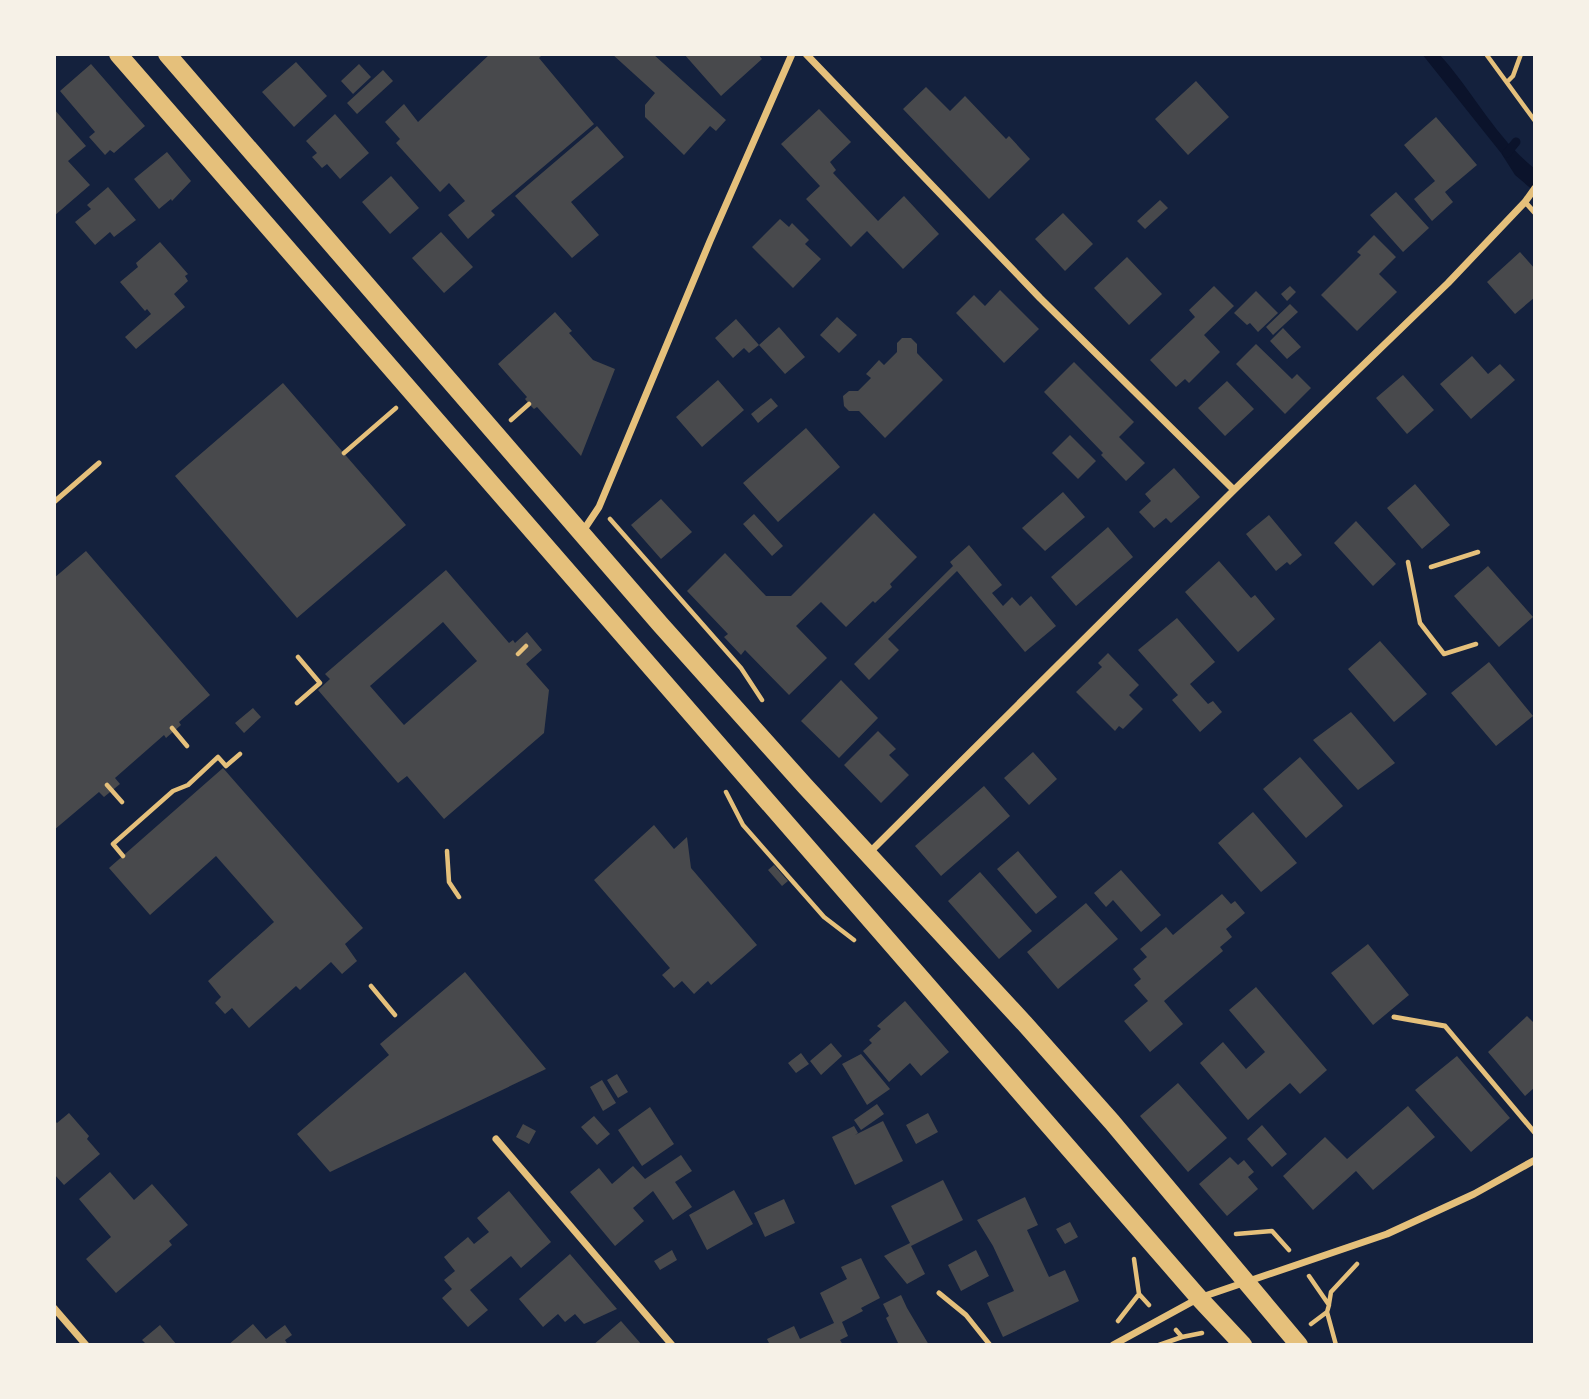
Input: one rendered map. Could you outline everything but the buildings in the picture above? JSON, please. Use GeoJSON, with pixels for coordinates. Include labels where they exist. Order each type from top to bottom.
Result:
{"type":"FeatureCollection","features":[{"type":"Feature","properties":{"kind":"main road"},"geometry":{"type":"LineString","coordinates":[[118,54],[1199,1298],[1243,1345]]}},
{"type":"Feature","properties":{"kind":"main road"},"geometry":{"type":"LineString","coordinates":[[167,54],[580,534],[738,712],[1025,1024],[1299,1345]]}},
{"type":"Feature","properties":{"kind":"street"},"geometry":{"type":"LineString","coordinates":[[580,534],[599,507],[710,241],[792,54]]}},
{"type":"Feature","properties":{"kind":"street"},"geometry":{"type":"LineString","coordinates":[[806,54],[1040,298],[1234,490]]}},
{"type":"Feature","properties":{"kind":"street"},"geometry":{"type":"LineString","coordinates":[[869,854],[1234,490],[1448,283],[1533,191]]}},
{"type":"Feature","properties":{"kind":"street"},"geometry":{"type":"LineString","coordinates":[[496,1139],[672,1345]]}},
{"type":"Feature","properties":{"kind":"street"},"geometry":{"type":"LineString","coordinates":[[1113,1345],[1199,1298],[1387,1234],[1474,1194],[1535,1160]]}},
{"type":"Feature","properties":{"kind":"street"},"geometry":{"type":"LineString","coordinates":[[54,1308],[86,1345]]}},
{"type":"Feature","properties":{"kind":"lane"},"geometry":{"type":"LineString","coordinates":[[1525,202],[1535,213]]}},
{"type":"Feature","properties":{"kind":"lane"},"geometry":{"type":"LineString","coordinates":[[54,502],[99,463]]}},
{"type":"Feature","properties":{"kind":"lane"},"geometry":{"type":"LineString","coordinates":[[1394,1017],[1445,1027],[1535,1133]]}},
{"type":"Feature","properties":{"kind":"lane"},"geometry":{"type":"LineString","coordinates":[[939,1293],[966,1315],[990,1345]]}},
{"type":"Feature","properties":{"kind":"path"},"geometry":{"type":"LineString","coordinates":[[1486,54],[1535,121]]}},
{"type":"Feature","properties":{"kind":"path"},"geometry":{"type":"LineString","coordinates":[[1507,82],[1513,76],[1521,54]]}},
{"type":"Feature","properties":{"kind":"path"},"geometry":{"type":"LineString","coordinates":[[344,453],[412,394]]}},
{"type":"Feature","properties":{"kind":"path"},"geometry":{"type":"LineString","coordinates":[[511,421],[529,404]]}},
{"type":"Feature","properties":{"kind":"path"},"geometry":{"type":"LineString","coordinates":[[1431,567],[1478,552]]}},
{"type":"Feature","properties":{"kind":"path"},"geometry":{"type":"LineString","coordinates":[[1408,562],[1420,623],[1444,654],[1476,644]]}},
{"type":"Feature","properties":{"kind":"path"},"geometry":{"type":"LineString","coordinates":[[652,565],[741,668]]}},
{"type":"Feature","properties":{"kind":"path"},"geometry":{"type":"LineString","coordinates":[[518,654],[526,646]]}},
{"type":"Feature","properties":{"kind":"path"},"geometry":{"type":"LineString","coordinates":[[297,703],[320,683],[298,657]]}},
{"type":"Feature","properties":{"kind":"path"},"geometry":{"type":"LineString","coordinates":[[172,728],[187,746]]}},
{"type":"Feature","properties":{"kind":"path"},"geometry":{"type":"LineString","coordinates":[[123,856],[113,844],[173,791],[188,785],[218,757],[226,766],[240,754]]}},
{"type":"Feature","properties":{"kind":"path"},"geometry":{"type":"LineString","coordinates":[[721,782],[743,825],[824,917],[857,942]]}},
{"type":"Feature","properties":{"kind":"path"},"geometry":{"type":"LineString","coordinates":[[107,785],[122,802]]}},
{"type":"Feature","properties":{"kind":"path"},"geometry":{"type":"LineString","coordinates":[[447,851],[449,882],[459,897]]}},
{"type":"Feature","properties":{"kind":"path"},"geometry":{"type":"LineString","coordinates":[[371,986],[395,1015]]}},
{"type":"Feature","properties":{"kind":"path"},"geometry":{"type":"LineString","coordinates":[[1272,1231],[1300,1263],[1329,1305]]}},
{"type":"Feature","properties":{"kind":"path"},"geometry":{"type":"LineString","coordinates":[[1336,1345],[1327,1312],[1331,1292],[1359,1263]]}},
{"type":"Feature","properties":{"kind":"path"},"geometry":{"type":"LineString","coordinates":[[1159,1345],[1182,1337]]}},
{"type":"Feature","properties":{"kind":"water"},"geometry":{"type":"Polygon","coordinates":[[[1422,54],[1439,54],[1508,143],[1535,169],[1535,192],[1515,175],[1501,153],[1422,54]]]}},
{"type":"Feature","properties":{"kind":"waterway"},"geometry":{"type":"LineString","coordinates":[[1507,153],[1516,142]]}}]}
